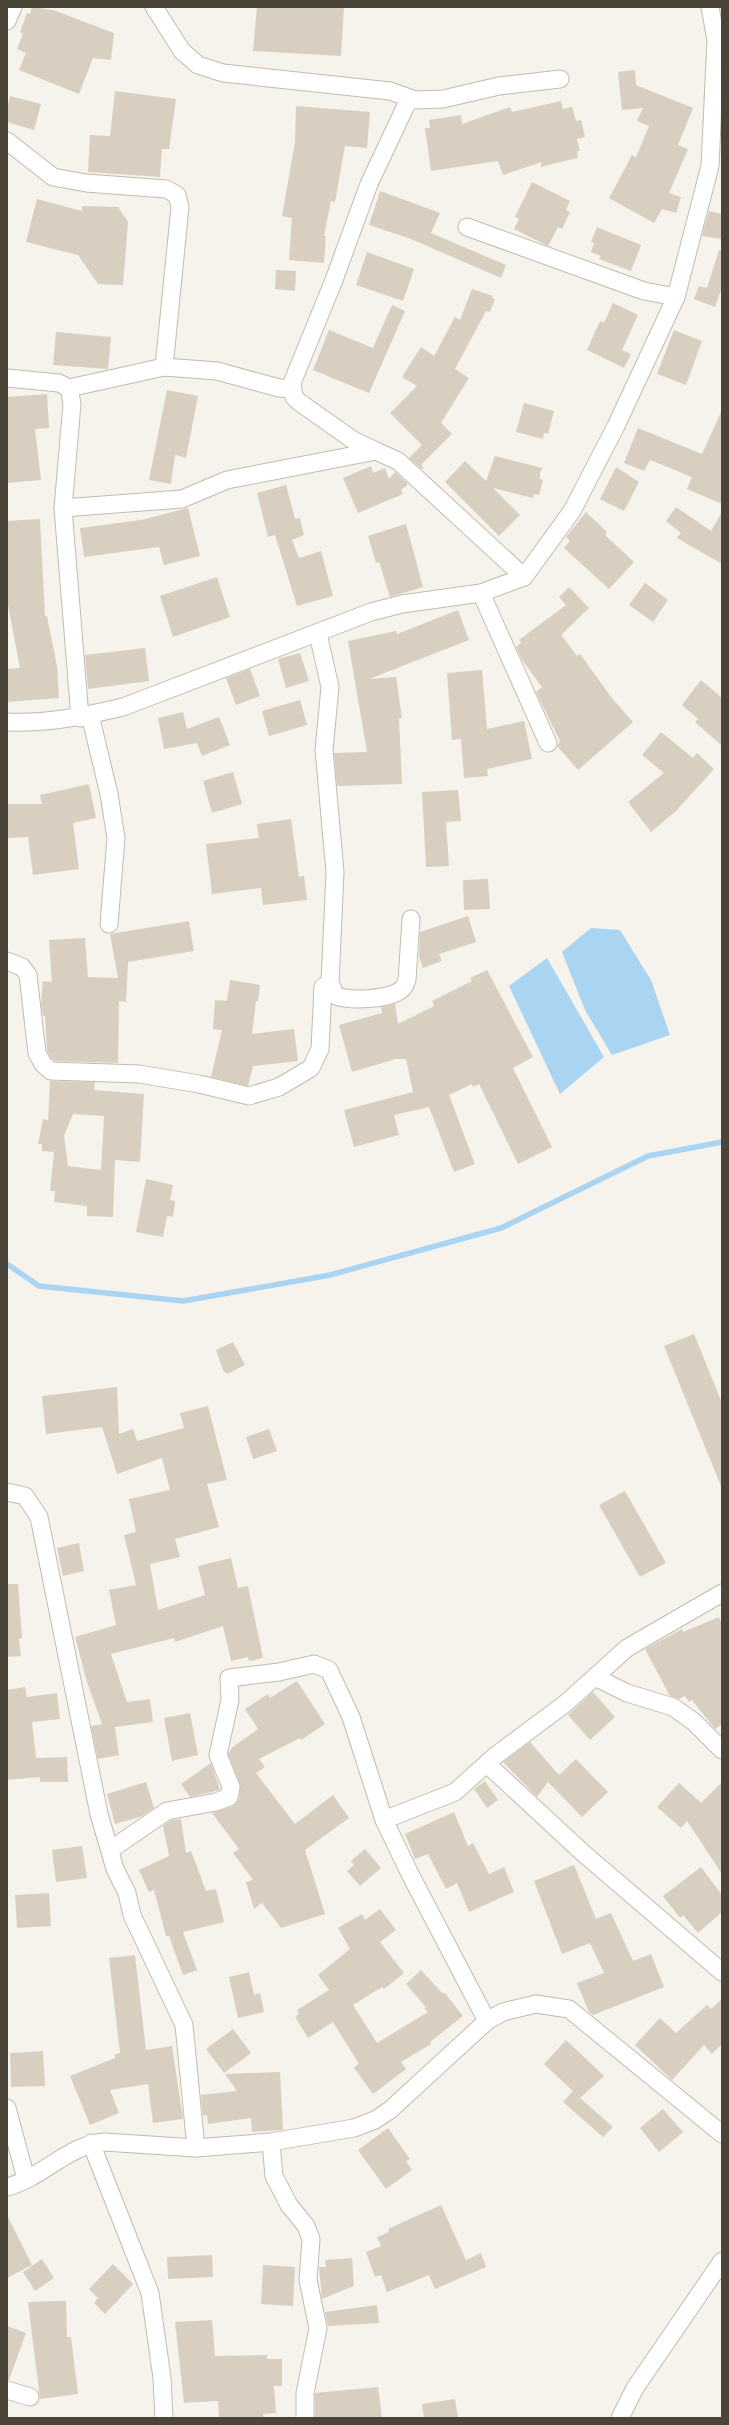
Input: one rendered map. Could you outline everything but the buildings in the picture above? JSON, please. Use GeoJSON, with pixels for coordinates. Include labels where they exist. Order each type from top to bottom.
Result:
{"type":"FeatureCollection","features":[{"type":"Feature","properties":{"kind":"street"},"geometry":{"type":"LineString","coordinates":[[7,21],[12,7]]}},
{"type":"Feature","properties":{"kind":"street"},"geometry":{"type":"LineString","coordinates":[[154,7],[182,50],[198,65],[223,73],[266,79],[390,91],[409,99],[443,99],[499,86],[560,80]]}},
{"type":"Feature","properties":{"kind":"street"},"geometry":{"type":"LineString","coordinates":[[7,722],[22,723],[85,716],[123,707],[318,634],[333,626],[402,604],[481,593],[524,577],[572,512],[616,426],[676,297],[710,166],[716,40],[710,7]]}},
{"type":"Feature","properties":{"kind":"street"},"geometry":{"type":"LineString","coordinates":[[409,99],[370,184],[334,280],[295,372],[291,389],[299,402],[319,418],[353,440],[398,461],[524,577]]}},
{"type":"Feature","properties":{"kind":"street"},"geometry":{"type":"LineString","coordinates":[[7,141],[53,177],[86,183],[166,189],[177,195],[180,206],[164,367]]}},
{"type":"Feature","properties":{"kind":"street"},"geometry":{"type":"LineString","coordinates":[[467,227],[644,291],[676,297]]}},
{"type":"Feature","properties":{"kind":"street"},"geometry":{"type":"LineString","coordinates":[[7,378],[59,382],[69,388],[164,367],[217,371],[279,388],[291,389]]}},
{"type":"Feature","properties":{"kind":"street"},"geometry":{"type":"LineString","coordinates":[[69,388],[72,404],[63,508],[85,716],[109,794],[116,838],[109,924]]}},
{"type":"Feature","properties":{"kind":"street"},"geometry":{"type":"LineString","coordinates":[[63,508],[182,499],[227,480],[376,451]]}},
{"type":"Feature","properties":{"kind":"street"},"geometry":{"type":"LineString","coordinates":[[481,593],[548,743]]}},
{"type":"Feature","properties":{"kind":"street"},"geometry":{"type":"LineString","coordinates":[[318,634],[330,687],[324,750],[335,872],[330,984],[336,996],[349,999],[392,995],[403,988],[408,967],[411,919]]}},
{"type":"Feature","properties":{"kind":"street"},"geometry":{"type":"LineString","coordinates":[[7,961],[22,967],[28,975],[36,1053],[42,1064],[51,1071],[139,1074],[199,1084],[249,1096],[279,1087],[311,1068],[320,1049],[323,987],[330,984]]}},
{"type":"Feature","properties":{"kind":"street"},"geometry":{"type":"LineString","coordinates":[[7,1492],[25,1496],[39,1517],[99,1814],[116,1869],[127,1893],[132,1915],[184,2026],[196,2148]]}},
{"type":"Feature","properties":{"kind":"street"},"geometry":{"type":"LineString","coordinates":[[384,1820],[455,1792],[487,1764],[566,1703],[626,1648],[722,1592]]}},
{"type":"Feature","properties":{"kind":"street"},"geometry":{"type":"LineString","coordinates":[[110,1850],[167,1811],[216,1802],[230,1797],[231,1787],[218,1755],[230,1700],[229,1678],[280,1672],[314,1664],[329,1670],[351,1717],[384,1820],[410,1874],[487,2021]]}},
{"type":"Feature","properties":{"kind":"street"},"geometry":{"type":"LineString","coordinates":[[595,1677],[627,1693],[673,1707],[694,1722],[722,1750]]}},
{"type":"Feature","properties":{"kind":"street"},"geometry":{"type":"LineString","coordinates":[[487,1764],[583,1853],[722,1972]]}},
{"type":"Feature","properties":{"kind":"street"},"geometry":{"type":"LineString","coordinates":[[7,2187],[40,2174],[75,2151],[91,2143],[104,2142],[196,2148],[271,2142],[354,2128],[375,2120],[390,2110],[487,2021],[509,2010],[536,2004],[570,2009],[722,2134]]}},
{"type":"Feature","properties":{"kind":"street"},"geometry":{"type":"LineString","coordinates":[[7,2108],[26,2179]]}},
{"type":"Feature","properties":{"kind":"street"},"geometry":{"type":"LineString","coordinates":[[271,2142],[274,2176],[289,2205],[306,2226],[311,2239],[308,2280],[318,2328],[306,2387],[306,2418]]}},
{"type":"Feature","properties":{"kind":"street"},"geometry":{"type":"LineString","coordinates":[[91,2143],[150,2293],[162,2378],[164,2418]]}},
{"type":"Feature","properties":{"kind":"street"},"geometry":{"type":"LineString","coordinates":[[620,2418],[635,2388],[722,2261]]}},
{"type":"Feature","properties":{"kind":"street"},"geometry":{"type":"LineString","coordinates":[[7,2390],[30,2397]]}},
{"type":"Feature","properties":{"kind":"water"},"geometry":{"type":"Polygon","coordinates":[[[591,928],[620,930],[651,980],[670,1035],[612,1055],[585,1010],[562,952],[591,928]]]}},
{"type":"Feature","properties":{"kind":"water"},"geometry":{"type":"Polygon","coordinates":[[[547,958],[604,1057],[560,1094],[509,986],[547,958]]]}},
{"type":"Feature","properties":{"kind":"waterway"},"geometry":{"type":"LineString","coordinates":[[7,1264],[39,1286],[183,1301],[330,1275],[501,1228],[648,1156],[722,1142]]}}]}
